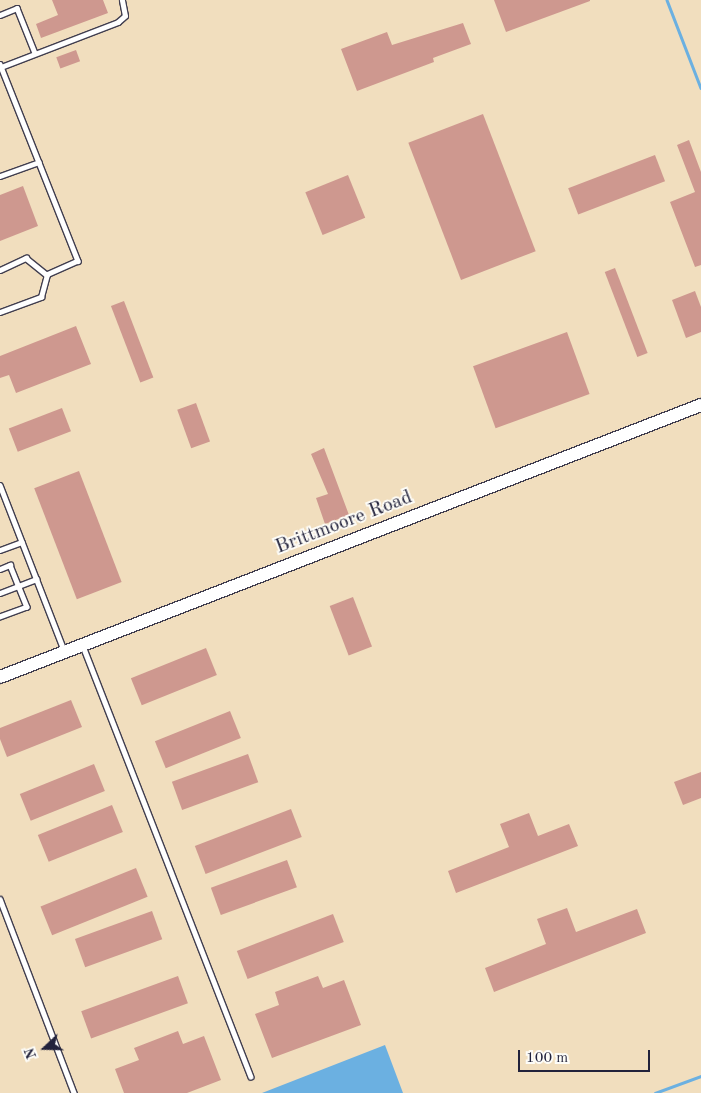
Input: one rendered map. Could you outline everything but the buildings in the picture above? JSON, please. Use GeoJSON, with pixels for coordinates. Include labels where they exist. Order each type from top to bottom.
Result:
{"type":"FeatureCollection","features":[{"type":"Feature","properties":{"kind":"main road","name":"Brittmoore Road"},"geometry":{"type":"LineString","coordinates":[[0,677],[701,405]]}},
{"type":"Feature","properties":{"kind":"lane"},"geometry":{"type":"LineString","coordinates":[[47,274],[78,261],[1,65],[118,22],[124,16],[122,0]]}},
{"type":"Feature","properties":{"kind":"lane"},"geometry":{"type":"LineString","coordinates":[[0,15],[17,8],[35,53]]}},
{"type":"Feature","properties":{"kind":"lane"},"geometry":{"type":"LineString","coordinates":[[0,176],[39,162]]}},
{"type":"Feature","properties":{"kind":"lane"},"geometry":{"type":"LineString","coordinates":[[0,270],[26,258],[47,274]]}},
{"type":"Feature","properties":{"kind":"lane"},"geometry":{"type":"LineString","coordinates":[[0,312],[41,297],[47,274]]}},
{"type":"Feature","properties":{"kind":"lane"},"geometry":{"type":"LineString","coordinates":[[0,485],[64,652]]}},
{"type":"Feature","properties":{"kind":"lane"},"geometry":{"type":"LineString","coordinates":[[0,550],[22,542]]}},
{"type":"Feature","properties":{"kind":"lane"},"geometry":{"type":"LineString","coordinates":[[0,569],[10,565],[26,607],[0,617]]}},
{"type":"Feature","properties":{"kind":"lane"},"geometry":{"type":"LineString","coordinates":[[0,593],[36,579]]}},
{"type":"Feature","properties":{"kind":"lane"},"geometry":{"type":"LineString","coordinates":[[83,644],[250,1076]]}},
{"type":"Feature","properties":{"kind":"lane"},"geometry":{"type":"LineString","coordinates":[[0,899],[74,1093]]}},
{"type":"Feature","properties":{"kind":"water"},"geometry":{"type":"Polygon","coordinates":[[[385,1045],[403,1093],[262,1093],[385,1045]]]}},
{"type":"Feature","properties":{"kind":"waterway"},"geometry":{"type":"LineString","coordinates":[[667,0],[701,88]]}},
{"type":"Feature","properties":{"kind":"waterway"},"geometry":{"type":"LineString","coordinates":[[655,1093],[701,1076]]}}]}
